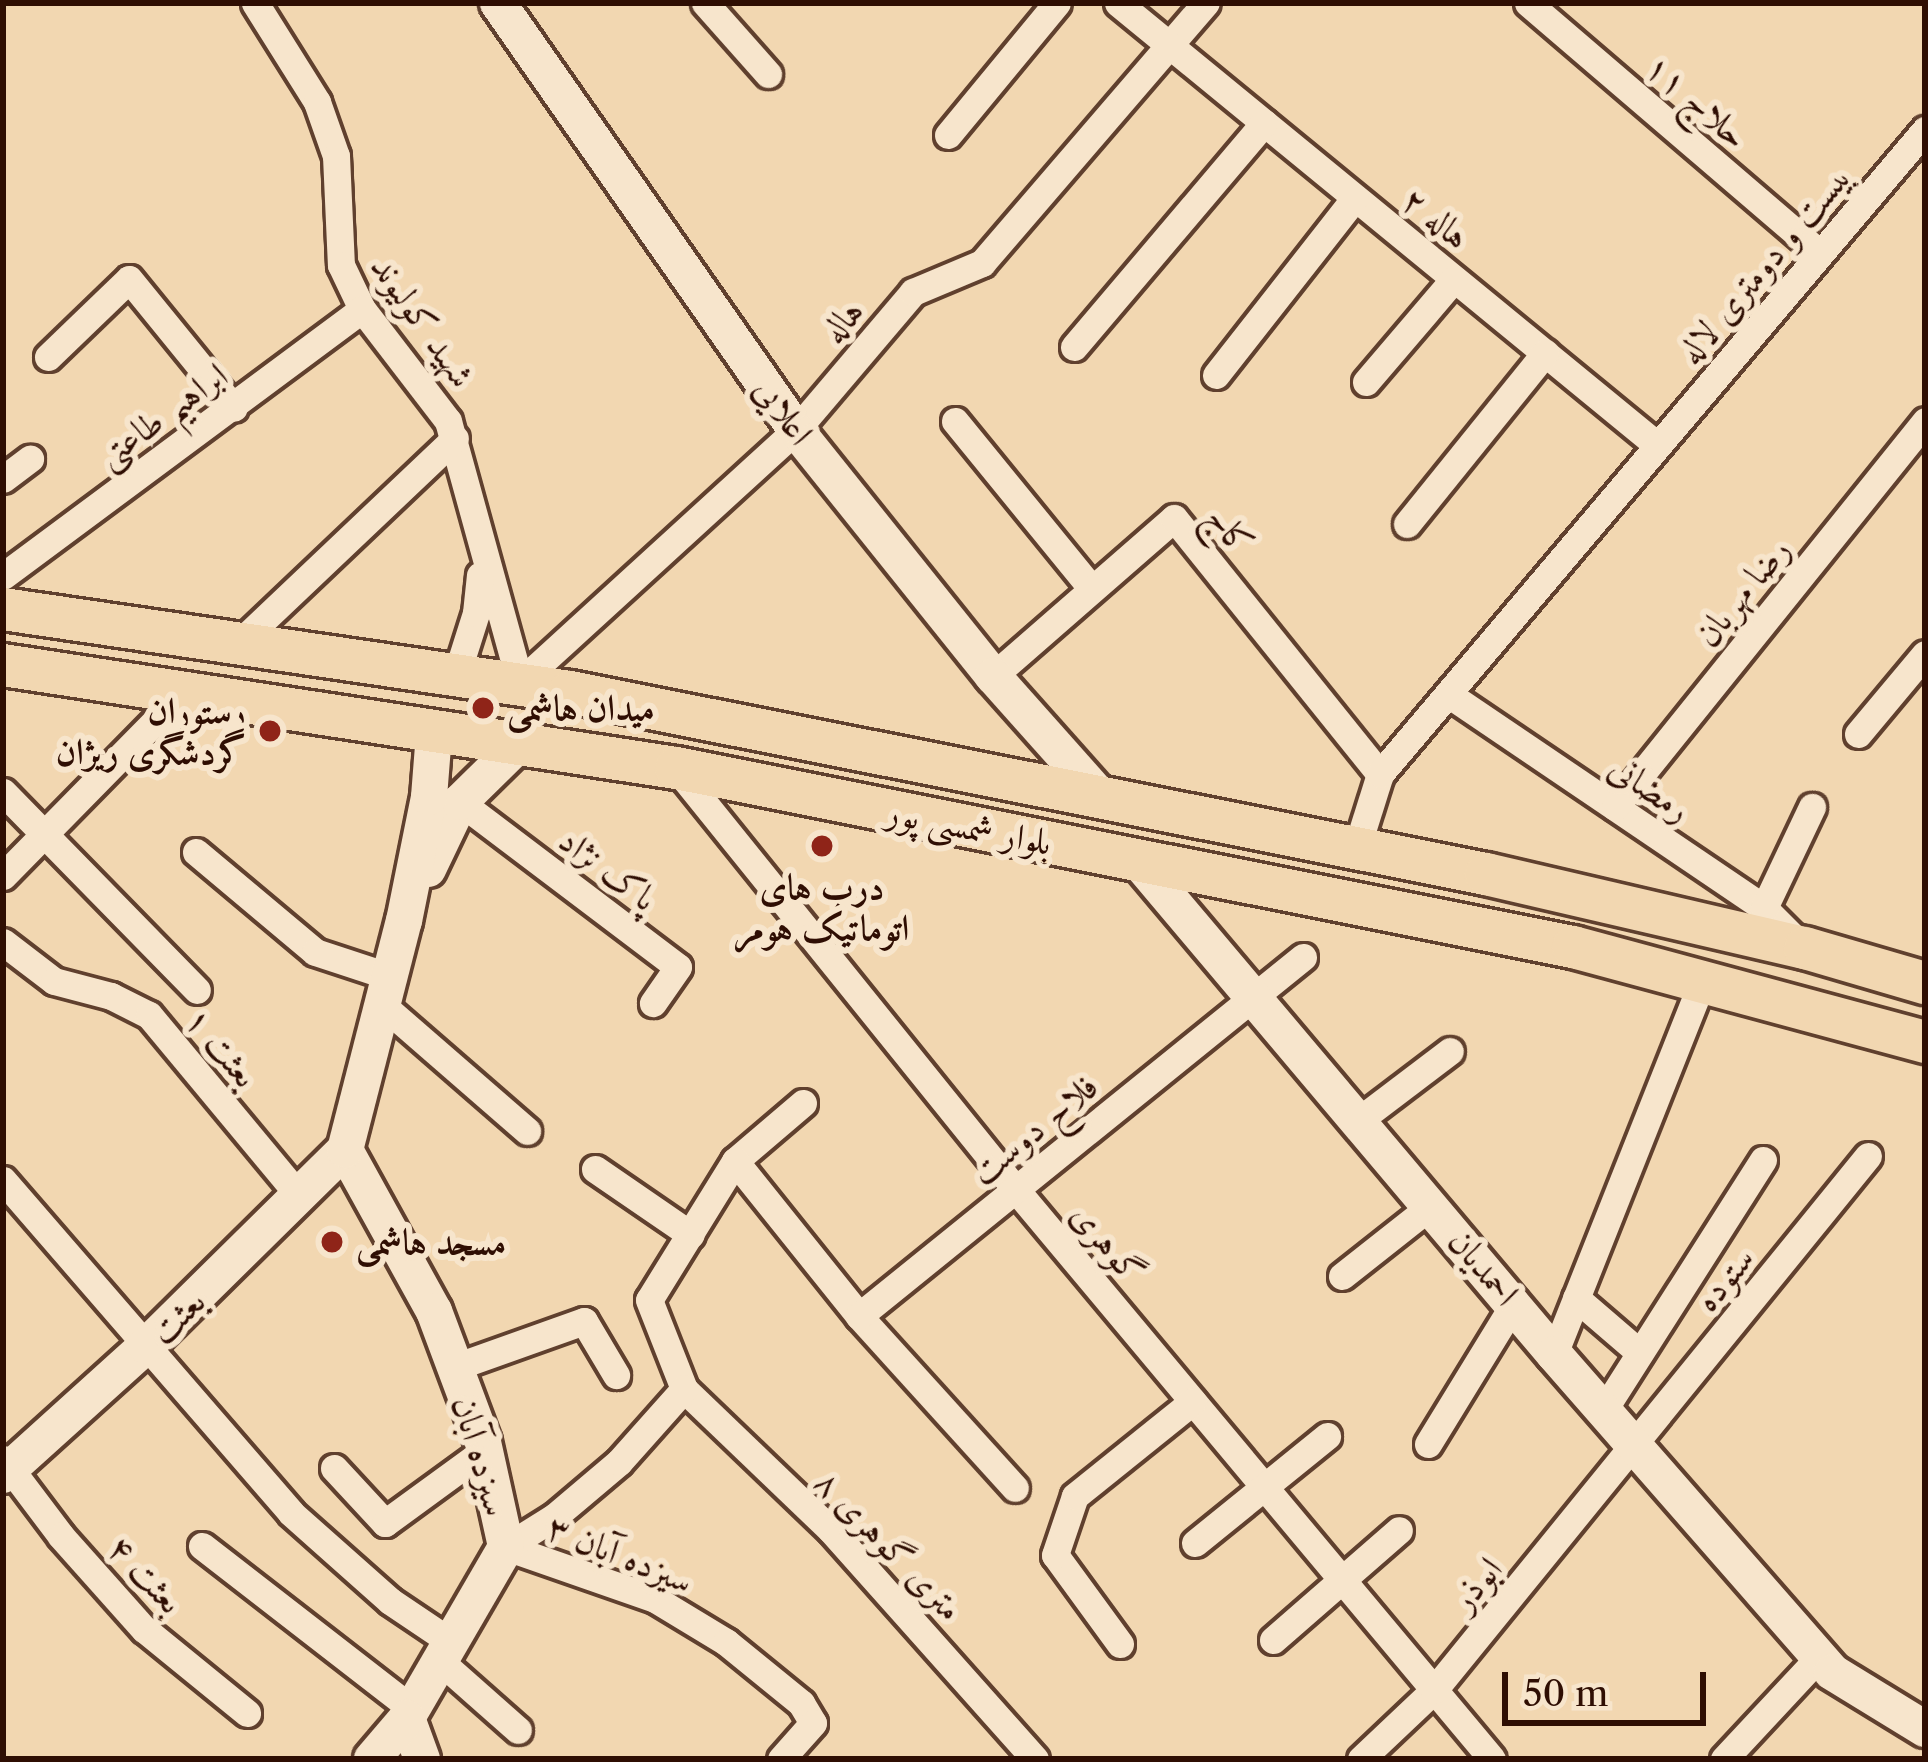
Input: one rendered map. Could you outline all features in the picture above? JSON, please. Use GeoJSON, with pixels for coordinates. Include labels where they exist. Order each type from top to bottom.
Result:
{"type":"FeatureCollection","features":[{"type":"Feature","properties":{"kind":"main road","name":"بلوار شمسی پور"},"geometry":{"type":"LineString","coordinates":[[3,610],[520,682],[1358,847],[1805,949],[1925,982]]}},
{"type":"Feature","properties":{"kind":"main road"},"geometry":{"type":"LineString","coordinates":[[348,661],[361,684],[361,698],[348,720]]}},
{"type":"Feature","properties":{"kind":"main road","name":"بلوار شمسی پور"},"geometry":{"type":"LineString","coordinates":[[3,664],[676,768],[1573,947],[1925,1042]]}},
{"type":"Feature","properties":{"kind":"main road"},"geometry":{"type":"LineString","coordinates":[[434,734],[424,717],[424,703],[440,679],[456,676]]}},
{"type":"Feature","properties":{"kind":"street","name":"شهید کولیوند"},"geometry":{"type":"LineString","coordinates":[[255,3],[317,102],[336,156],[341,265],[362,310],[448,421],[520,682]]}},
{"type":"Feature","properties":{"kind":"street"},"geometry":{"type":"LineString","coordinates":[[705,3],[767,74]]}},
{"type":"Feature","properties":{"kind":"street"},"geometry":{"type":"LineString","coordinates":[[948,135],[1057,3]]}},
{"type":"Feature","properties":{"kind":"street","name":"هاله ۲"},"geometry":{"type":"LineString","coordinates":[[1118,3],[1657,445]]}},
{"type":"Feature","properties":{"kind":"street","name":"هاله"},"geometry":{"type":"LineString","coordinates":[[520,682],[796,430],[913,292],[982,263],[1207,3]]}},
{"type":"Feature","properties":{"kind":"street","name":"حلاج ۱۱"},"geometry":{"type":"LineString","coordinates":[[1528,3],[1820,254]]}},
{"type":"Feature","properties":{"kind":"street","name":"اعلایی"},"geometry":{"type":"LineString","coordinates":[[509,8],[796,430],[993,676],[1100,796]]}},
{"type":"Feature","properties":{"kind":"street"},"geometry":{"type":"LineString","coordinates":[[1074,347],[1264,123]]}},
{"type":"Feature","properties":{"kind":"street","name":"بیست و دومتری لاله"},"geometry":{"type":"LineString","coordinates":[[1657,445],[1925,130]]}},
{"type":"Feature","properties":{"kind":"street"},"geometry":{"type":"LineString","coordinates":[[1216,375],[1355,197]]}},
{"type":"Feature","properties":{"kind":"street"},"geometry":{"type":"LineString","coordinates":[[48,357],[129,279],[234,408]]}},
{"type":"Feature","properties":{"kind":"street"},"geometry":{"type":"LineString","coordinates":[[1366,382],[1454,279]]}},
{"type":"Feature","properties":{"kind":"street","name":"ابراهیم طاعتی"},"geometry":{"type":"LineString","coordinates":[[3,576],[362,310]]}},
{"type":"Feature","properties":{"kind":"street"},"geometry":{"type":"LineString","coordinates":[[1407,524],[1545,353]]}},
{"type":"Feature","properties":{"kind":"street"},"geometry":{"type":"LineString","coordinates":[[955,421],[1092,589]]}},
{"type":"Feature","properties":{"kind":"street","name":"رضا مهربان"},"geometry":{"type":"LineString","coordinates":[[1615,808],[1925,421]]}},
{"type":"Feature","properties":{"kind":"street"},"geometry":{"type":"LineString","coordinates":[[238,644],[454,438]]}},
{"type":"Feature","properties":{"kind":"street"},"geometry":{"type":"LineString","coordinates":[[1358,847],[1380,774],[1657,445]]}},
{"type":"Feature","properties":{"kind":"street"},"geometry":{"type":"LineString","coordinates":[[3,479],[31,459]]}},
{"type":"Feature","properties":{"kind":"street","name":"کاج"},"geometry":{"type":"LineString","coordinates":[[993,676],[1174,518],[1380,774]]}},
{"type":"Feature","properties":{"kind":"street","name":"شهید کولیوند"},"geometry":{"type":"LineString","coordinates":[[456,676],[476,613],[483,553]]}},
{"type":"Feature","properties":{"kind":"street"},"geometry":{"type":"LineString","coordinates":[[1858,734],[1925,654]]}},
{"type":"Feature","properties":{"kind":"street"},"geometry":{"type":"LineString","coordinates":[[3,876],[182,694]]}},
{"type":"Feature","properties":{"kind":"street","name":"رمضانی"},"geometry":{"type":"LineString","coordinates":[[1448,694],[1764,908],[1805,949]]}},
{"type":"Feature","properties":{"kind":"street"},"geometry":{"type":"LineString","coordinates":[[345,1150],[404,921],[429,797],[434,734]]}},
{"type":"Feature","properties":{"kind":"street"},"geometry":{"type":"LineString","coordinates":[[404,921],[460,802],[518,745]]}},
{"type":"Feature","properties":{"kind":"street","name":"گوهری"},"geometry":{"type":"LineString","coordinates":[[676,768],[1017,1191],[1492,1759]]}},
{"type":"Feature","properties":{"kind":"street"},"geometry":{"type":"LineString","coordinates":[[3,792],[197,990]]}},
{"type":"Feature","properties":{"kind":"street","name":"پاک نژاد"},"geometry":{"type":"LineString","coordinates":[[460,802],[678,968],[653,1003]]}},
{"type":"Feature","properties":{"kind":"street"},"geometry":{"type":"LineString","coordinates":[[1764,908],[1812,807]]}},
{"type":"Feature","properties":{"kind":"street"},"geometry":{"type":"LineString","coordinates":[[196,852],[315,952],[384,989],[527,1131]]}},
{"type":"Feature","properties":{"kind":"street","name":"احمدیان"},"geometry":{"type":"LineString","coordinates":[[1138,861],[1515,1302],[1554,1354],[1826,1664],[1925,1729]]}},
{"type":"Feature","properties":{"kind":"street","name":"بعثت ۱"},"geometry":{"type":"LineString","coordinates":[[3,942],[54,981],[111,996],[149,1015],[300,1197]]}},
{"type":"Feature","properties":{"kind":"street","name":"فلاح دوست"},"geometry":{"type":"LineString","coordinates":[[859,1316],[1303,957]]}},
{"type":"Feature","properties":{"kind":"street"},"geometry":{"type":"LineString","coordinates":[[1554,1354],[1702,982]]}},
{"type":"Feature","properties":{"kind":"street"},"geometry":{"type":"LineString","coordinates":[[1359,1120],[1450,1051]]}},
{"type":"Feature","properties":{"kind":"street"},"geometry":{"type":"LineString","coordinates":[[506,1547],[554,1517],[620,1462],[684,1388],[649,1300],[735,1161],[803,1103]]}},
{"type":"Feature","properties":{"kind":"street","name":"بعثت"},"geometry":{"type":"LineString","coordinates":[[6,1467],[146,1346],[345,1150]]}},
{"type":"Feature","properties":{"kind":"street","name":"سیزده آبان"},"geometry":{"type":"LineString","coordinates":[[345,1150],[434,1310],[485,1450],[506,1547],[410,1713],[372,1759]]}},
{"type":"Feature","properties":{"kind":"street","name":"ستوده"},"geometry":{"type":"LineString","coordinates":[[1637,1447],[1868,1156]]}},
{"type":"Feature","properties":{"kind":"street"},"geometry":{"type":"LineString","coordinates":[[1605,1408],[1762,1160]]}},
{"type":"Feature","properties":{"kind":"street"},"geometry":{"type":"LineString","coordinates":[[735,1161],[859,1316],[1015,1488]]}},
{"type":"Feature","properties":{"kind":"street"},"geometry":{"type":"LineString","coordinates":[[595,1169],[692,1235]]}},
{"type":"Feature","properties":{"kind":"street"},"geometry":{"type":"LineString","coordinates":[[3,1180],[291,1513],[446,1652],[518,1730]]}},
{"type":"Feature","properties":{"kind":"street"},"geometry":{"type":"LineString","coordinates":[[1342,1276],[1432,1204]]}},
{"type":"Feature","properties":{"kind":"street"},"geometry":{"type":"LineString","coordinates":[[1576,1298],[1640,1353]]}},
{"type":"Feature","properties":{"kind":"street"},"geometry":{"type":"LineString","coordinates":[[1428,1444],[1515,1302]]}},
{"type":"Feature","properties":{"kind":"street"},"geometry":{"type":"LineString","coordinates":[[455,1367],[584,1321],[616,1375]]}},
{"type":"Feature","properties":{"kind":"street","name":"۸ متری گوهری"},"geometry":{"type":"LineString","coordinates":[[684,1388],[830,1528],[1035,1759]]}},
{"type":"Feature","properties":{"kind":"street"},"geometry":{"type":"LineString","coordinates":[[1120,1643],[1055,1555],[1075,1496],[1193,1401]]}},
{"type":"Feature","properties":{"kind":"street"},"geometry":{"type":"LineString","coordinates":[[1195,1543],[1327,1436]]}},
{"type":"Feature","properties":{"kind":"street","name":"ابوذر"},"geometry":{"type":"LineString","coordinates":[[1361,1759],[1435,1690],[1637,1447]]}},
{"type":"Feature","properties":{"kind":"street"},"geometry":{"type":"LineString","coordinates":[[334,1468],[385,1523],[485,1450]]}},
{"type":"Feature","properties":{"kind":"street","name":"بعثت ۴"},"geometry":{"type":"LineString","coordinates":[[6,1467],[143,1629],[247,1713]]}},
{"type":"Feature","properties":{"kind":"street"},"geometry":{"type":"LineString","coordinates":[[1273,1640],[1399,1530]]}},
{"type":"Feature","properties":{"kind":"street"},"geometry":{"type":"LineString","coordinates":[[202,1546],[410,1713],[422,1759]]}},
{"type":"Feature","properties":{"kind":"street","name":"سیزده آبان ۳"},"geometry":{"type":"LineString","coordinates":[[506,1547],[655,1599],[726,1642],[801,1703],[813,1723],[781,1759]]}},
{"type":"Feature","properties":{"kind":"street"},"geometry":{"type":"LineString","coordinates":[[1724,1759],[1826,1664]]}},
{"type":"Feature","properties":{"kind":"place","name":"میدان هاشمی"},"geometry":{"type":"Point","coordinates":[483,708]}},
{"type":"Feature","properties":{"kind":"place","name":"رستوران گردشگری ریژان"},"geometry":{"type":"Point","coordinates":[270,731]}},
{"type":"Feature","properties":{"kind":"place","name":"درب های اتوماتیک هومر"},"geometry":{"type":"Point","coordinates":[822,846]}},
{"type":"Feature","properties":{"kind":"place","name":"مسجد هاشمی"},"geometry":{"type":"Point","coordinates":[332,1242]}}]}
